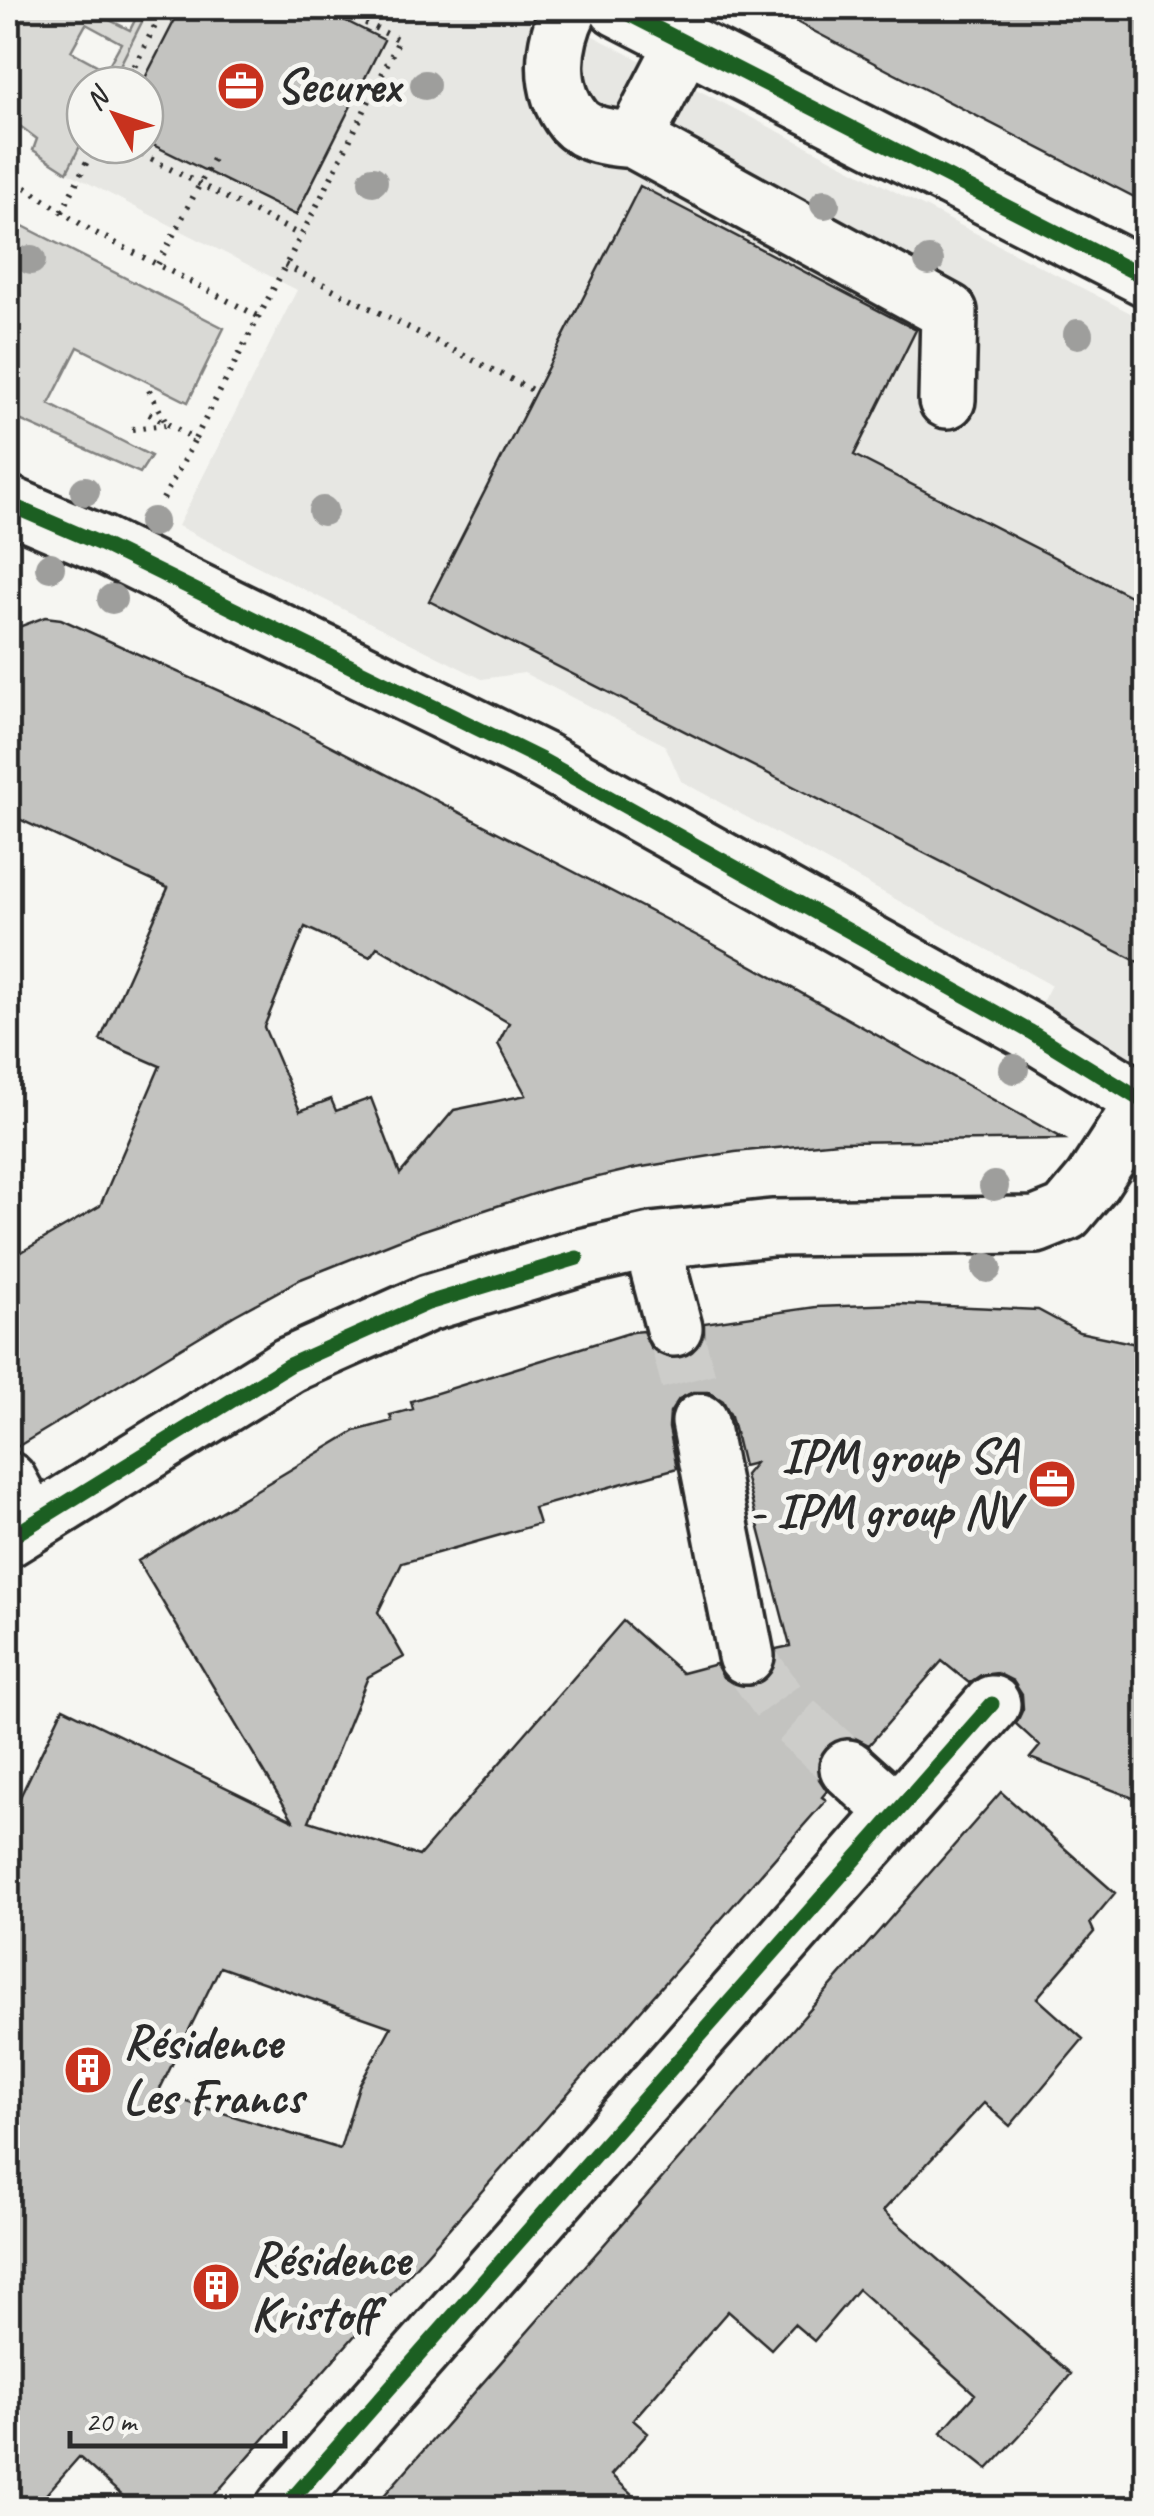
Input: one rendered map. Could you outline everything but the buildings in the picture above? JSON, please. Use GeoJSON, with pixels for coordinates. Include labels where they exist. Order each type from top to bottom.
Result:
{"type":"FeatureCollection","features":[{"type":"Feature","properties":{"kind":"street"},"geometry":{"type":"LineString","coordinates":[[570,8],[558,33],[554,67],[561,95],[576,123],[602,136],[634,140],[950,312],[947,400]]}},
{"type":"Feature","properties":{"kind":"street"},"geometry":{"type":"LineString","coordinates":[[617,8],[1146,278]]}},
{"type":"Feature","properties":{"kind":"street"},"geometry":{"type":"LineString","coordinates":[[634,140],[685,42]]}},
{"type":"Feature","properties":{"kind":"street"},"geometry":{"type":"LineString","coordinates":[[8,504],[101,544],[542,760],[1029,1032],[1145,1102],[1092,1182],[1066,1213],[1036,1225],[772,1228],[651,1241],[577,1258],[428,1304],[290,1365],[16,1514]]}},
{"type":"Feature","properties":{"kind":"street"},"geometry":{"type":"LineString","coordinates":[[651,1241],[674,1328]]}},
{"type":"Feature","properties":{"kind":"street"},"geometry":{"type":"LineString","coordinates":[[700,1422],[746,1656]]}},
{"type":"Feature","properties":{"kind":"street"},"geometry":{"type":"LineString","coordinates":[[284,2508],[992,1704]]}},
{"type":"Feature","properties":{"kind":"street"},"geometry":{"type":"LineString","coordinates":[[848,1768],[897,1812]]}},
{"type":"Feature","properties":{"kind":"path"},"geometry":{"type":"LineString","coordinates":[[135,65],[164,8]]}},
{"type":"Feature","properties":{"kind":"path"},"geometry":{"type":"LineString","coordinates":[[148,492],[164,500],[399,40],[336,8]]}},
{"type":"Feature","properties":{"kind":"path"},"geometry":{"type":"LineString","coordinates":[[158,264],[214,159]]}},
{"type":"Feature","properties":{"kind":"path"},"geometry":{"type":"LineString","coordinates":[[62,212],[85,165]]}},
{"type":"Feature","properties":{"kind":"path"},"geometry":{"type":"LineString","coordinates":[[162,165],[300,235]]}},
{"type":"Feature","properties":{"kind":"path"},"geometry":{"type":"LineString","coordinates":[[8,176],[90,230],[258,316]]}},
{"type":"Feature","properties":{"kind":"path"},"geometry":{"type":"LineString","coordinates":[[285,265],[536,392]]}},
{"type":"Feature","properties":{"kind":"path"},"geometry":{"type":"LineString","coordinates":[[149,390],[167,424]]}},
{"type":"Feature","properties":{"kind":"path"},"geometry":{"type":"LineString","coordinates":[[149,414],[195,439]]}},
{"type":"Feature","properties":{"kind":"path"},"geometry":{"type":"LineString","coordinates":[[132,429],[167,424]]}},
{"type":"Feature","properties":{"kind":"shaded area"},"geometry":{"type":"Polygon","coordinates":[[[8,8],[85,8],[130,30],[141,8],[149,8],[120,65],[109,65],[121,43],[86,24],[71,51],[97,65],[65,65],[65,165],[70,165],[67,172],[33,150],[37,139],[12,120],[8,127],[8,8]]]}},
{"type":"Feature","properties":{"kind":"shaded area"},"geometry":{"type":"Polygon","coordinates":[[[149,8],[539,8],[1146,321],[1146,1069],[1041,1004],[1051,985],[681,781],[665,745],[524,673],[482,679],[178,526],[297,290],[67,172],[70,165],[165,165],[165,65],[120,65],[149,8]]]}},
{"type":"Feature","properties":{"kind":"shaded area"},"geometry":{"type":"Polygon","coordinates":[[[21,225],[224,328],[188,402],[78,347],[49,404],[151,456],[140,473],[8,415],[8,251],[21,225]]]}},
{"type":"Feature","properties":{"kind":"tunnel"},"geometry":{"type":"LineString","coordinates":[[674,1328],[700,1422]]}},
{"type":"Feature","properties":{"kind":"tunnel"},"geometry":{"type":"LineString","coordinates":[[746,1656],[787,1713],[848,1768]]}},
{"type":"Feature","properties":{"kind":"cycle path"},"geometry":{"type":"LineString","coordinates":[[617,8],[1146,278]]}},
{"type":"Feature","properties":{"kind":"cycle path"},"geometry":{"type":"LineString","coordinates":[[8,504],[101,544],[542,760],[1029,1031],[1146,1103]]}},
{"type":"Feature","properties":{"kind":"cycle path"},"geometry":{"type":"LineString","coordinates":[[8,1539],[289,1365],[428,1303],[577,1258]]}},
{"type":"Feature","properties":{"kind":"cycle path"},"geometry":{"type":"LineString","coordinates":[[284,2508],[992,1704]]}},
{"type":"Feature","properties":{"kind":"place","name":"Securex"},"geometry":{"type":"Point","coordinates":[241,86]}},
{"type":"Feature","properties":{"kind":"place","name":"IPM group SA - IPM group NV"},"geometry":{"type":"Point","coordinates":[1052,1484]}},
{"type":"Feature","properties":{"kind":"place","name":"Résidence Les Francs"},"geometry":{"type":"Point","coordinates":[88,2070]}},
{"type":"Feature","properties":{"kind":"place","name":"Résidence Kristoff"},"geometry":{"type":"Point","coordinates":[216,2287]}}]}
